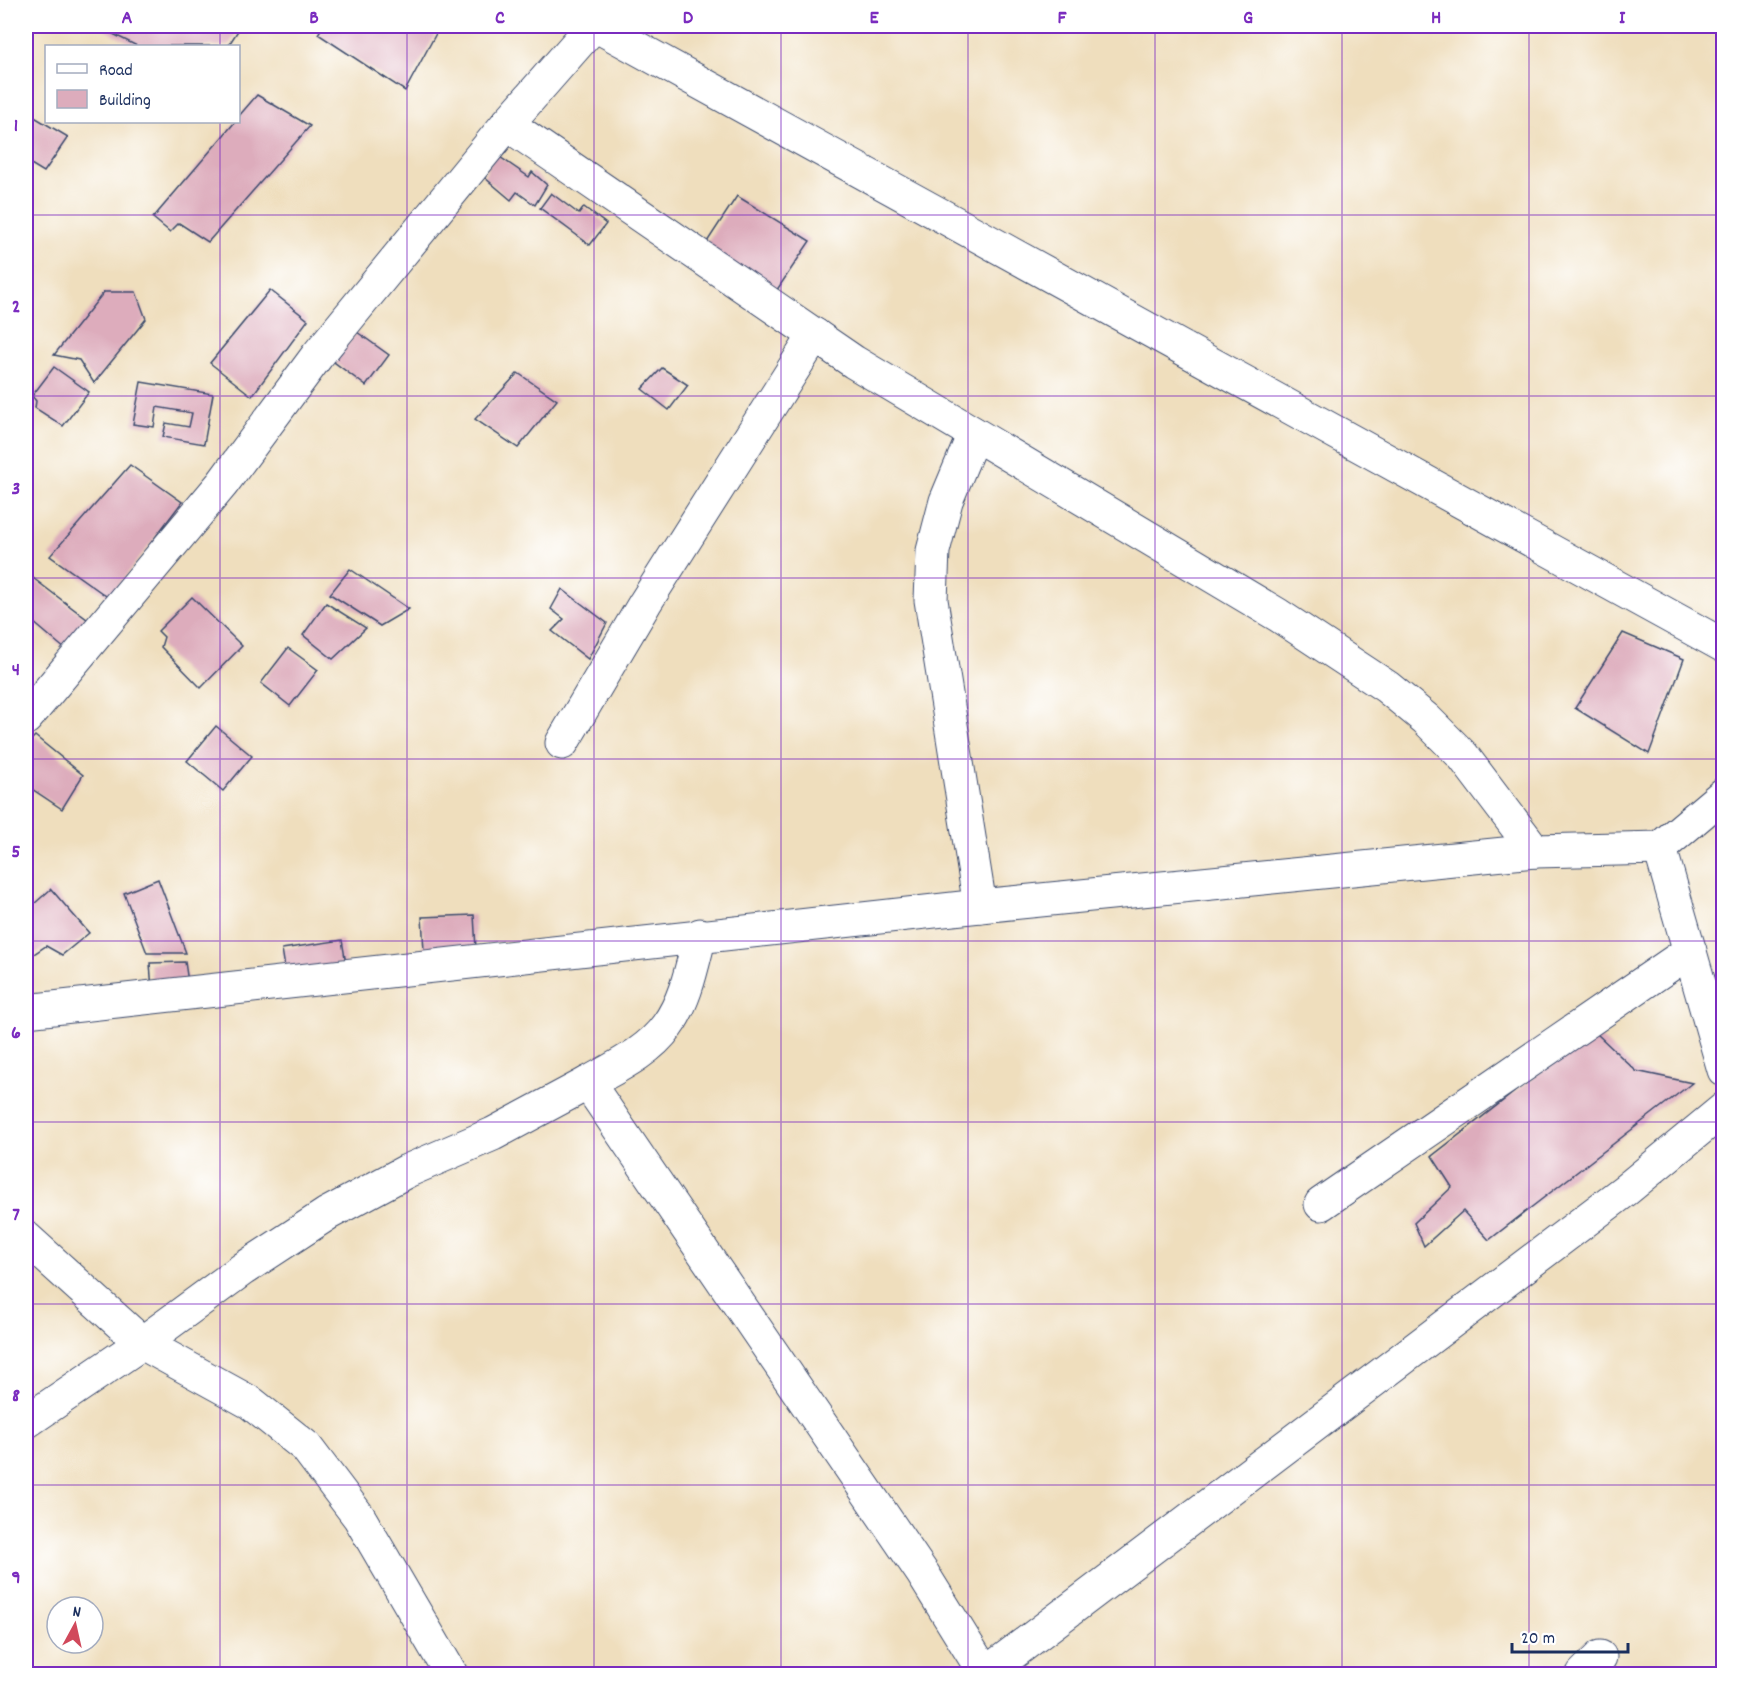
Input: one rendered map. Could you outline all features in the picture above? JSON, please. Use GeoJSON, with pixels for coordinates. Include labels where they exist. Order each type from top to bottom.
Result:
{"type":"FeatureCollection","features":[{"type":"Feature","properties":{"kind":"street"},"geometry":{"type":"LineString","coordinates":[[26,717],[222,484],[318,356],[507,124],[595,26],[1724,646]]}},
{"type":"Feature","properties":{"kind":"street"},"geometry":{"type":"LineString","coordinates":[[507,124],[854,362],[1278,615],[1387,687],[1426,719],[1463,756],[1535,852]]}},
{"type":"Feature","properties":{"kind":"street"},"geometry":{"type":"LineString","coordinates":[[562,743],[645,603],[815,335]]}},
{"type":"Feature","properties":{"kind":"street"},"geometry":{"type":"LineString","coordinates":[[974,434],[946,501],[936,541],[931,600],[980,906]]}},
{"type":"Feature","properties":{"kind":"street"},"geometry":{"type":"LineString","coordinates":[[26,1011],[700,935],[980,906],[1535,852],[1660,848],[1724,794]]}},
{"type":"Feature","properties":{"kind":"street"},"geometry":{"type":"LineString","coordinates":[[1660,848],[1724,1070]]}},
{"type":"Feature","properties":{"kind":"street"},"geometry":{"type":"LineString","coordinates":[[26,1422],[142,1343],[243,1269],[327,1214],[407,1171],[493,1134],[637,1054],[667,1027],[685,992],[700,935]]}},
{"type":"Feature","properties":{"kind":"street"},"geometry":{"type":"LineString","coordinates":[[1321,1204],[1690,951]]}},
{"type":"Feature","properties":{"kind":"street"},"geometry":{"type":"LineString","coordinates":[[588,1083],[923,1574],[985,1674],[1627,1189],[1724,1109]]}},
{"type":"Feature","properties":{"kind":"street"},"geometry":{"type":"LineString","coordinates":[[26,1238],[142,1343],[251,1403],[306,1447],[359,1517],[451,1674]]}},
{"type":"Feature","properties":{"kind":"building"},"geometry":{"type":"Polygon","coordinates":[[[97,26],[241,26],[229,45],[135,45],[97,26]]]}},
{"type":"Feature","properties":{"kind":"building"},"geometry":{"type":"Polygon","coordinates":[[[323,26],[440,26],[405,91],[318,34],[323,26]]]}},
{"type":"Feature","properties":{"kind":"building"},"geometry":{"type":"Polygon","coordinates":[[[257,95],[310,126],[208,242],[179,223],[170,232],[153,218],[234,123],[240,123],[240,115],[257,95]]]}},
{"type":"Feature","properties":{"kind":"building"},"geometry":{"type":"Polygon","coordinates":[[[26,112],[68,137],[44,172],[26,161],[26,112]]]}},
{"type":"Feature","properties":{"kind":"building"},"geometry":{"type":"Polygon","coordinates":[[[494,153],[529,177],[532,172],[547,185],[535,205],[517,192],[511,200],[484,177],[494,153]]]}},
{"type":"Feature","properties":{"kind":"building"},"geometry":{"type":"Polygon","coordinates":[[[551,193],[579,214],[584,207],[606,224],[590,245],[540,208],[551,193]]]}},
{"type":"Feature","properties":{"kind":"building"},"geometry":{"type":"Polygon","coordinates":[[[737,196],[810,241],[762,312],[692,265],[737,196]]]}},
{"type":"Feature","properties":{"kind":"building"},"geometry":{"type":"Polygon","coordinates":[[[270,290],[308,320],[252,396],[210,363],[270,290]]]}},
{"type":"Feature","properties":{"kind":"building"},"geometry":{"type":"Polygon","coordinates":[[[104,292],[136,292],[146,319],[94,383],[79,360],[54,355],[104,292]]]}},
{"type":"Feature","properties":{"kind":"building"},"geometry":{"type":"Polygon","coordinates":[[[357,332],[389,355],[366,386],[334,362],[357,332]]]}},
{"type":"Feature","properties":{"kind":"building"},"geometry":{"type":"Polygon","coordinates":[[[54,367],[89,392],[63,426],[35,408],[36,401],[32,396],[54,367]]]}},
{"type":"Feature","properties":{"kind":"building"},"geometry":{"type":"Polygon","coordinates":[[[662,368],[688,385],[669,410],[642,389],[662,368]]]}},
{"type":"Feature","properties":{"kind":"building"},"geometry":{"type":"Polygon","coordinates":[[[518,373],[557,400],[518,448],[475,419],[518,373]]]}},
{"type":"Feature","properties":{"kind":"building"},"geometry":{"type":"Polygon","coordinates":[[[141,382],[213,394],[204,444],[163,437],[166,423],[189,427],[192,413],[157,407],[154,427],[133,424],[141,382]]]}},
{"type":"Feature","properties":{"kind":"building"},"geometry":{"type":"Polygon","coordinates":[[[130,465],[182,502],[109,598],[50,556],[130,465]]]}},
{"type":"Feature","properties":{"kind":"building"},"geometry":{"type":"Polygon","coordinates":[[[350,569],[409,609],[380,626],[330,594],[350,569]]]}},
{"type":"Feature","properties":{"kind":"building"},"geometry":{"type":"Polygon","coordinates":[[[29,575],[88,620],[66,650],[26,616],[26,579],[29,575]]]}},
{"type":"Feature","properties":{"kind":"building"},"geometry":{"type":"Polygon","coordinates":[[[562,589],[607,623],[588,659],[552,631],[564,619],[551,609],[562,589]]]}},
{"type":"Feature","properties":{"kind":"building"},"geometry":{"type":"Polygon","coordinates":[[[192,597],[242,646],[201,688],[161,647],[164,637],[158,631],[192,597]]]}},
{"type":"Feature","properties":{"kind":"building"},"geometry":{"type":"Polygon","coordinates":[[[326,603],[366,628],[333,659],[303,635],[326,603]]]}},
{"type":"Feature","properties":{"kind":"building"},"geometry":{"type":"Polygon","coordinates":[[[1623,633],[1684,659],[1649,754],[1575,708],[1623,633]]]}},
{"type":"Feature","properties":{"kind":"building"},"geometry":{"type":"Polygon","coordinates":[[[288,648],[318,670],[290,706],[261,683],[288,648]]]}},
{"type":"Feature","properties":{"kind":"building"},"geometry":{"type":"Polygon","coordinates":[[[216,726],[252,756],[223,791],[187,761],[216,726]]]}},
{"type":"Feature","properties":{"kind":"building"},"geometry":{"type":"Polygon","coordinates":[[[35,736],[83,775],[62,809],[26,785],[26,745],[35,736]]]}},
{"type":"Feature","properties":{"kind":"building"},"geometry":{"type":"Polygon","coordinates":[[[158,879],[186,953],[147,953],[124,893],[158,879]]]}},
{"type":"Feature","properties":{"kind":"building"},"geometry":{"type":"Polygon","coordinates":[[[51,889],[89,933],[62,955],[46,946],[31,956],[28,1001],[26,1001],[26,911],[51,889]]]}},
{"type":"Feature","properties":{"kind":"building"},"geometry":{"type":"Polygon","coordinates":[[[474,915],[476,949],[424,951],[422,917],[474,915]]]}},
{"type":"Feature","properties":{"kind":"building"},"geometry":{"type":"Polygon","coordinates":[[[342,940],[346,964],[286,974],[282,949],[342,940]]]}},
{"type":"Feature","properties":{"kind":"building"},"geometry":{"type":"Polygon","coordinates":[[[185,962],[189,989],[152,990],[150,963],[185,962]]]}},
{"type":"Feature","properties":{"kind":"building"},"geometry":{"type":"Polygon","coordinates":[[[1724,966],[1724,998],[1723,998],[1716,975],[1724,966]]]}},
{"type":"Feature","properties":{"kind":"building"},"geometry":{"type":"Polygon","coordinates":[[[1596,1033],[1636,1071],[1692,1083],[1489,1240],[1463,1211],[1424,1246],[1414,1223],[1452,1187],[1432,1156],[1535,1076],[1596,1033]]]}}]}
